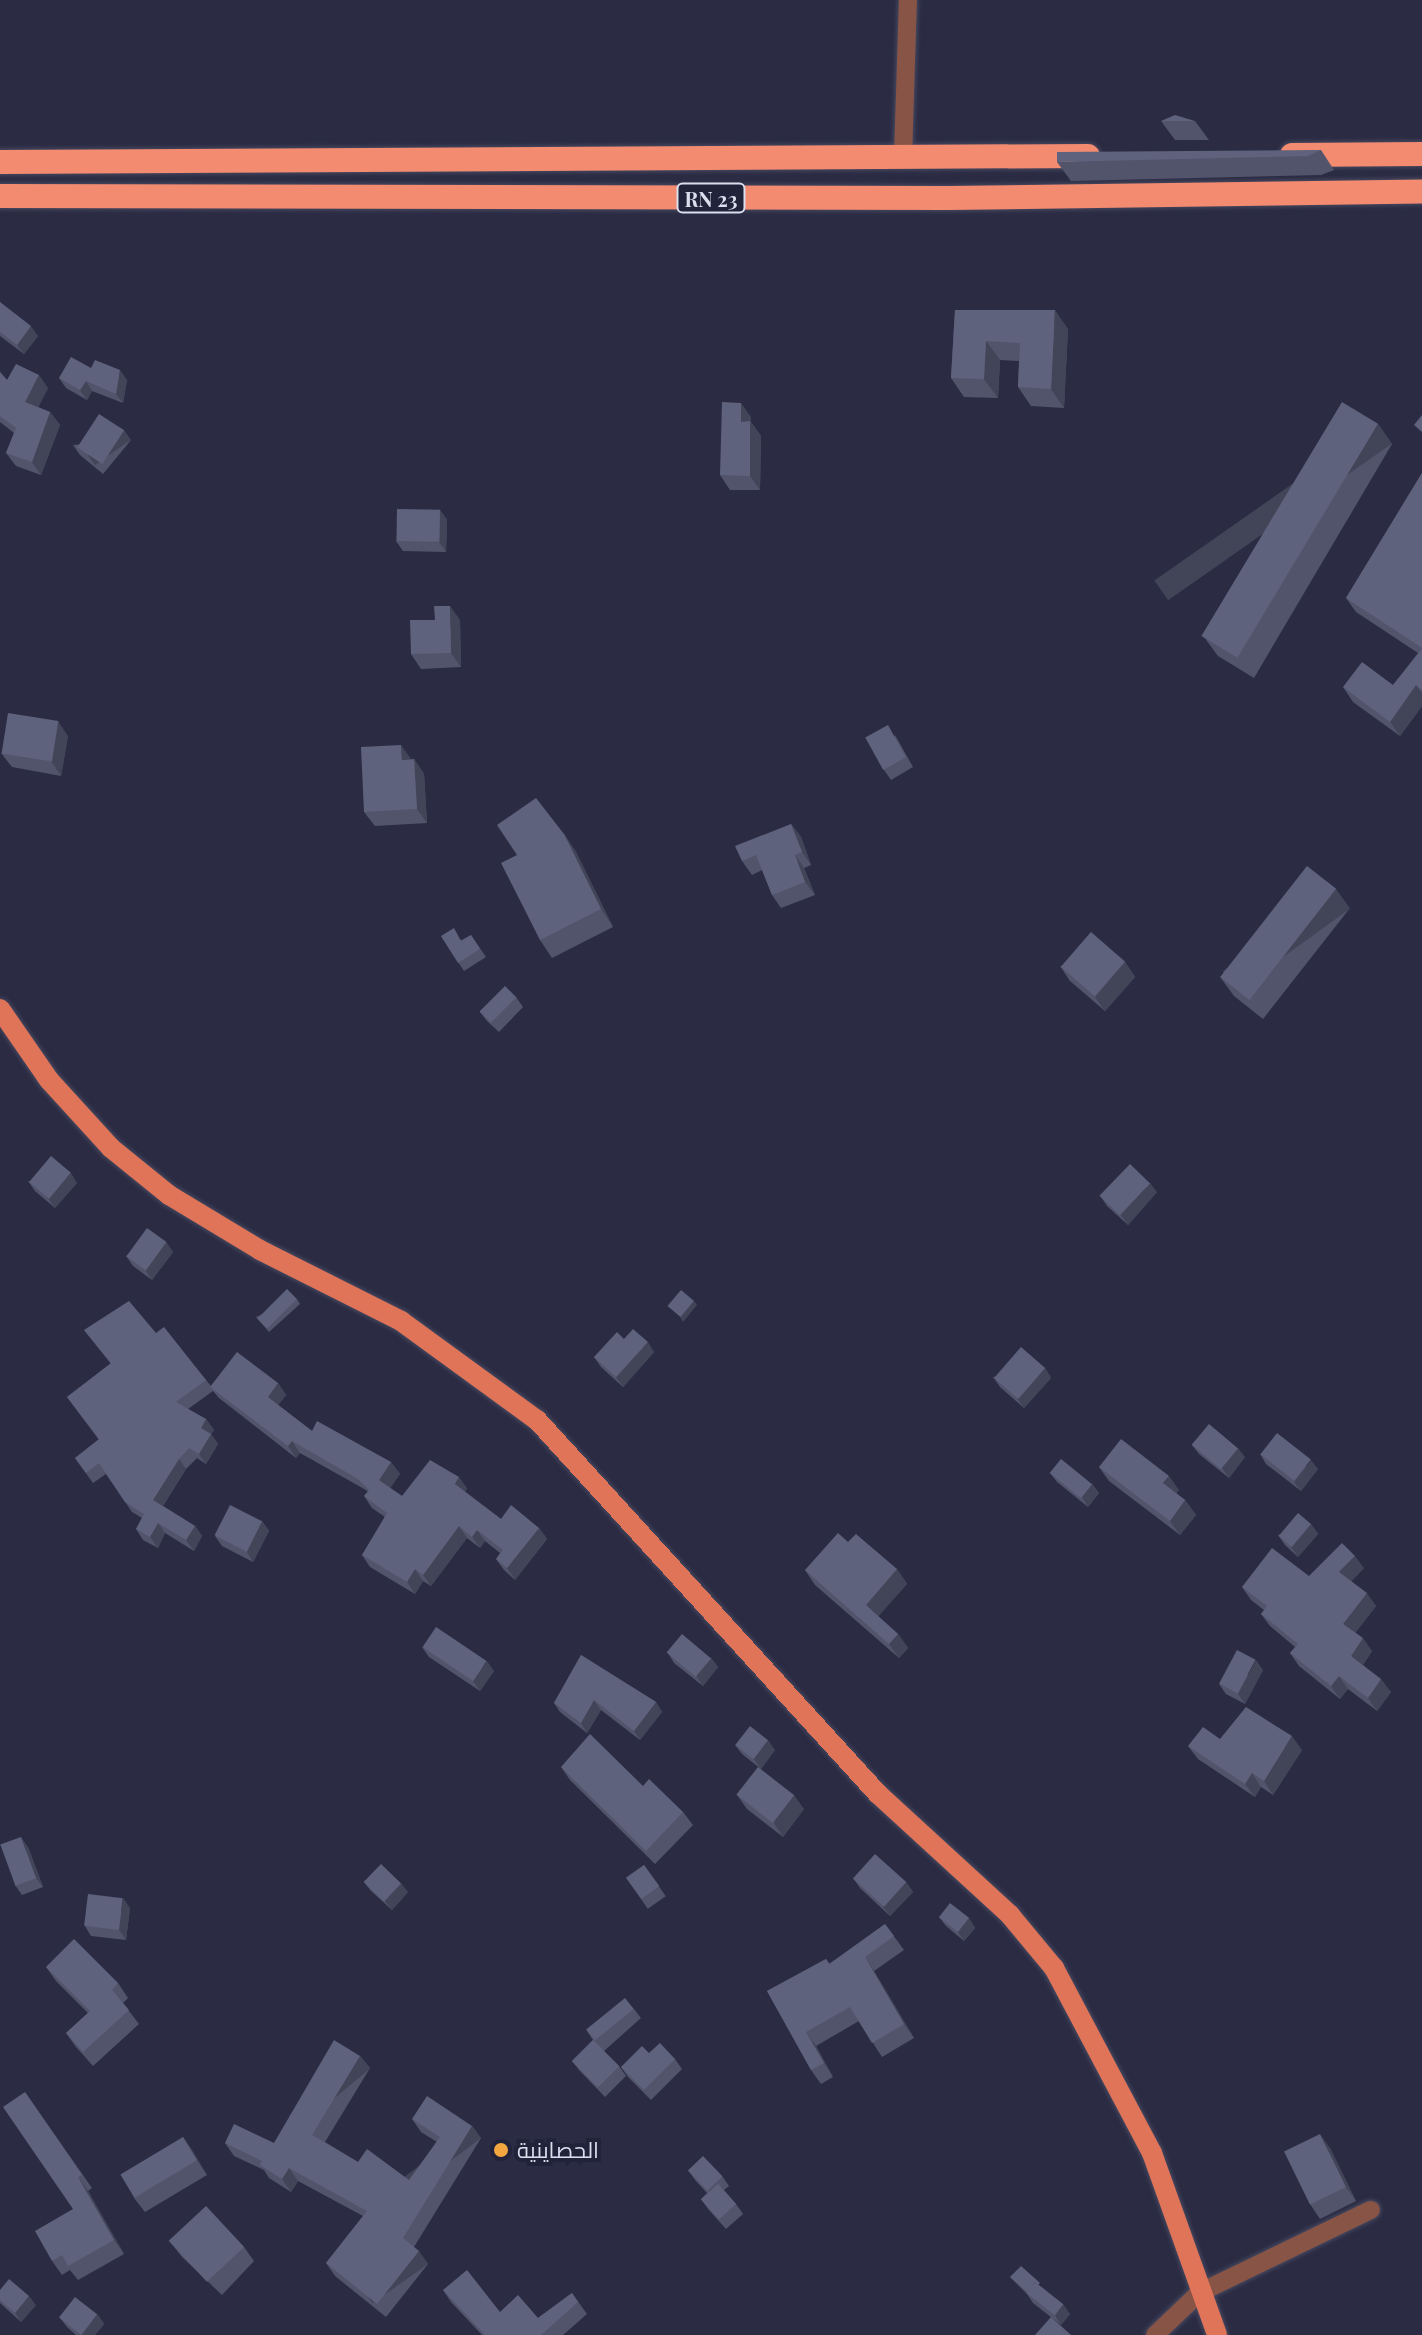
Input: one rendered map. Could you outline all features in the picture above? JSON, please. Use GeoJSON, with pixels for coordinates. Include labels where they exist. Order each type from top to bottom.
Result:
{"type":"FeatureCollection","features":[{"type":"Feature","properties":{"kind":"highway"},"geometry":{"type":"LineString","coordinates":[[1265,155],[1422,154]]}},
{"type":"Feature","properties":{"kind":"highway","name":"RN 23"},"geometry":{"type":"LineString","coordinates":[[0,162],[1107,156]]}},
{"type":"Feature","properties":{"kind":"highway","name":"RN 23"},"geometry":{"type":"LineString","coordinates":[[0,196],[948,198],[1422,191]]}},
{"type":"Feature","properties":{"kind":"main road"},"geometry":{"type":"LineString","coordinates":[[0,1009],[49,1080],[111,1148],[169,1195],[260,1250],[401,1321],[537,1420],[878,1794],[1010,1915],[1054,1968],[1152,2153],[1199,2293],[1217,2335]]}},
{"type":"Feature","properties":{"kind":"street"},"geometry":{"type":"LineString","coordinates":[[903,157],[908,0]]}},
{"type":"Feature","properties":{"kind":"street"},"geometry":{"type":"LineString","coordinates":[[1155,2335],[1199,2293],[1371,2210]]}},
{"type":"Feature","properties":{"kind":"building"},"geometry":{"type":"Polygon","coordinates":[[[1175,115],[1195,121],[1161,121],[1175,115]]]}},
{"type":"Feature","properties":{"kind":"building"},"geometry":{"type":"Polygon","coordinates":[[[1321,150],[1308,156],[1057,162],[1057,152],[1321,150]]]}},
{"type":"Feature","properties":{"kind":"building"},"geometry":{"type":"Polygon","coordinates":[[[0,302],[31,326],[17,345],[0,332],[0,302]]]}},
{"type":"Feature","properties":{"kind":"building"},"geometry":{"type":"Polygon","coordinates":[[[955,310],[1055,310],[1051,389],[1018,387],[1020,343],[986,341],[984,379],[951,378],[955,310]]]}},
{"type":"Feature","properties":{"kind":"building"},"geometry":{"type":"Polygon","coordinates":[[[71,357],[91,368],[95,360],[120,370],[116,394],[86,381],[80,390],[59,378],[71,357]]]}},
{"type":"Feature","properties":{"kind":"building"},"geometry":{"type":"Polygon","coordinates":[[[16,364],[39,375],[25,402],[50,412],[32,462],[6,453],[16,428],[0,416],[0,372],[7,380],[16,364]]]}},
{"type":"Feature","properties":{"kind":"building"},"geometry":{"type":"Polygon","coordinates":[[[722,402],[741,403],[741,422],[750,421],[750,476],[720,475],[722,402]]]}},
{"type":"Feature","properties":{"kind":"building"},"geometry":{"type":"Polygon","coordinates":[[[1342,402],[1378,424],[1237,658],[1201,636],[1342,402]]]}},
{"type":"Feature","properties":{"kind":"building"},"geometry":{"type":"Polygon","coordinates":[[[99,414],[124,430],[102,464],[77,448],[99,414]]]}},
{"type":"Feature","properties":{"kind":"building"},"geometry":{"type":"Polygon","coordinates":[[[1422,415],[1422,432],[1414,425],[1422,415]]]}},
{"type":"Feature","properties":{"kind":"building"},"geometry":{"type":"Polygon","coordinates":[[[1422,473],[1422,648],[1346,598],[1422,473]]]}},
{"type":"Feature","properties":{"kind":"building"},"geometry":{"type":"Polygon","coordinates":[[[397,509],[440,510],[439,542],[396,541],[397,509]]]}},
{"type":"Feature","properties":{"kind":"building"},"geometry":{"type":"Polygon","coordinates":[[[434,606],[450,606],[451,653],[411,654],[410,620],[435,620],[434,606]]]}},
{"type":"Feature","properties":{"kind":"building"},"geometry":{"type":"Polygon","coordinates":[[[1422,649],[1422,690],[1416,685],[1390,722],[1343,687],[1362,662],[1393,685],[1422,649]]]}},
{"type":"Feature","properties":{"kind":"building"},"geometry":{"type":"Polygon","coordinates":[[[8,713],[58,721],[52,761],[2,753],[8,713]]]}},
{"type":"Feature","properties":{"kind":"building"},"geometry":{"type":"Polygon","coordinates":[[[888,725],[906,757],[883,770],[865,738],[888,725]]]}},
{"type":"Feature","properties":{"kind":"building"},"geometry":{"type":"Polygon","coordinates":[[[401,745],[402,760],[414,759],[417,809],[364,812],[361,747],[401,745]]]}},
{"type":"Feature","properties":{"kind":"building"},"geometry":{"type":"Polygon","coordinates":[[[536,798],[564,834],[601,909],[540,940],[501,863],[517,855],[497,825],[536,798]]]}},
{"type":"Feature","properties":{"kind":"building"},"geometry":{"type":"Polygon","coordinates":[[[791,824],[802,852],[795,855],[805,882],[772,895],[756,855],[742,861],[735,846],[791,824]]]}},
{"type":"Feature","properties":{"kind":"building"},"geometry":{"type":"Polygon","coordinates":[[[1307,866],[1336,889],[1249,1000],[1220,977],[1307,866]]]}},
{"type":"Feature","properties":{"kind":"building"},"geometry":{"type":"Polygon","coordinates":[[[454,928],[461,941],[471,935],[480,949],[458,963],[441,936],[454,928]]]}},
{"type":"Feature","properties":{"kind":"building"},"geometry":{"type":"Polygon","coordinates":[[[1091,932],[1125,962],[1095,996],[1061,967],[1091,932]]]}},
{"type":"Feature","properties":{"kind":"building"},"geometry":{"type":"Polygon","coordinates":[[[505,986],[516,997],[491,1023],[480,1011],[505,986]]]}},
{"type":"Feature","properties":{"kind":"building"},"geometry":{"type":"Polygon","coordinates":[[[51,1156],[71,1173],[49,1199],[29,1182],[51,1156]]]}},
{"type":"Feature","properties":{"kind":"building"},"geometry":{"type":"Polygon","coordinates":[[[1130,1164],[1150,1183],[1120,1215],[1099,1196],[1130,1164]]]}},
{"type":"Feature","properties":{"kind":"building"},"geometry":{"type":"Polygon","coordinates":[[[147,1228],[166,1242],[146,1270],[126,1256],[147,1228]]]}},
{"type":"Feature","properties":{"kind":"building"},"geometry":{"type":"Polygon","coordinates":[[[287,1289],[297,1299],[267,1329],[257,1319],[287,1289]]]}},
{"type":"Feature","properties":{"kind":"building"},"geometry":{"type":"Polygon","coordinates":[[[681,1290],[694,1301],[681,1317],[668,1306],[681,1290]]]}},
{"type":"Feature","properties":{"kind":"building"},"geometry":{"type":"Polygon","coordinates":[[[129,1301],[156,1333],[164,1327],[206,1380],[176,1402],[206,1419],[201,1428],[211,1434],[199,1454],[189,1448],[179,1459],[153,1500],[195,1526],[186,1540],[158,1523],[150,1537],[136,1529],[144,1514],[125,1502],[99,1463],[86,1473],[75,1458],[99,1439],[67,1397],[111,1363],[84,1330],[129,1301]]]}},
{"type":"Feature","properties":{"kind":"building"},"geometry":{"type":"Polygon","coordinates":[[[633,1329],[648,1342],[616,1377],[594,1357],[617,1332],[624,1339],[633,1329]]]}},
{"type":"Feature","properties":{"kind":"building"},"geometry":{"type":"Polygon","coordinates":[[[1021,1347],[1045,1368],[1018,1399],[994,1378],[1021,1347]]]}},
{"type":"Feature","properties":{"kind":"building"},"geometry":{"type":"Polygon","coordinates":[[[237,1352],[278,1383],[268,1397],[312,1431],[317,1421],[391,1462],[379,1480],[402,1496],[430,1460],[459,1477],[455,1484],[501,1519],[511,1505],[539,1528],[507,1568],[496,1559],[503,1550],[477,1530],[472,1537],[459,1526],[423,1575],[415,1569],[407,1582],[362,1555],[387,1513],[364,1496],[369,1490],[358,1479],[292,1441],[288,1446],[210,1387],[237,1352]]]}},
{"type":"Feature","properties":{"kind":"building"},"geometry":{"type":"Polygon","coordinates":[[[1209,1424],[1238,1448],[1221,1469],[1192,1445],[1209,1424]]]}},
{"type":"Feature","properties":{"kind":"building"},"geometry":{"type":"Polygon","coordinates":[[[1277,1433],[1311,1459],[1294,1481],[1260,1454],[1277,1433]]]}},
{"type":"Feature","properties":{"kind":"building"},"geometry":{"type":"Polygon","coordinates":[[[1121,1439],[1169,1476],[1163,1483],[1185,1500],[1170,1521],[1099,1467],[1121,1439]]]}},
{"type":"Feature","properties":{"kind":"building"},"geometry":{"type":"Polygon","coordinates":[[[1061,1459],[1092,1484],[1081,1498],[1050,1473],[1061,1459]]]}},
{"type":"Feature","properties":{"kind":"building"},"geometry":{"type":"Polygon","coordinates":[[[230,1505],[262,1521],[247,1552],[215,1535],[230,1505]]]}},
{"type":"Feature","properties":{"kind":"building"},"geometry":{"type":"Polygon","coordinates":[[[1298,1513],[1311,1524],[1292,1547],[1279,1536],[1298,1513]]]}},
{"type":"Feature","properties":{"kind":"building"},"geometry":{"type":"Polygon","coordinates":[[[838,1533],[848,1542],[856,1534],[897,1569],[866,1605],[898,1634],[889,1644],[805,1570],[838,1533]]]}},
{"type":"Feature","properties":{"kind":"building"},"geometry":{"type":"Polygon","coordinates":[[[1342,1543],[1355,1556],[1339,1572],[1367,1593],[1343,1624],[1363,1638],[1351,1656],[1381,1679],[1368,1698],[1339,1676],[1331,1686],[1290,1653],[1298,1644],[1261,1614],[1267,1606],[1242,1587],[1272,1548],[1309,1576],[1342,1543]]]}},
{"type":"Feature","properties":{"kind":"building"},"geometry":{"type":"Polygon","coordinates":[[[436,1627],[487,1661],[473,1681],[423,1647],[436,1627]]]}},
{"type":"Feature","properties":{"kind":"building"},"geometry":{"type":"Polygon","coordinates":[[[682,1634],[711,1658],[696,1677],[667,1652],[682,1634]]]}},
{"type":"Feature","properties":{"kind":"building"},"geometry":{"type":"Polygon","coordinates":[[[1237,1650],[1256,1660],[1238,1693],[1219,1684],[1237,1650]]]}},
{"type":"Feature","properties":{"kind":"building"},"geometry":{"type":"Polygon","coordinates":[[[581,1655],[656,1702],[634,1731],[594,1700],[581,1723],[554,1703],[581,1655]]]}},
{"type":"Feature","properties":{"kind":"building"},"geometry":{"type":"Polygon","coordinates":[[[1246,1707],[1292,1736],[1264,1781],[1252,1773],[1245,1784],[1188,1746],[1203,1727],[1220,1739],[1246,1707]]]}},
{"type":"Feature","properties":{"kind":"building"},"geometry":{"type":"Polygon","coordinates":[[[750,1726],[768,1740],[753,1759],[735,1745],[750,1726]]]}},
{"type":"Feature","properties":{"kind":"building"},"geometry":{"type":"Polygon","coordinates":[[[590,1734],[643,1786],[649,1779],[683,1812],[646,1851],[561,1767],[590,1734]]]}},
{"type":"Feature","properties":{"kind":"building"},"geometry":{"type":"Polygon","coordinates":[[[758,1767],[794,1795],[773,1823],[736,1795],[758,1767]]]}},
{"type":"Feature","properties":{"kind":"building"},"geometry":{"type":"Polygon","coordinates":[[[21,1837],[36,1878],[15,1886],[0,1845],[21,1837]]]}},
{"type":"Feature","properties":{"kind":"building"},"geometry":{"type":"Polygon","coordinates":[[[875,1854],[906,1882],[884,1907],[853,1879],[875,1854]]]}},
{"type":"Feature","properties":{"kind":"building"},"geometry":{"type":"Polygon","coordinates":[[[381,1864],[401,1883],[384,1901],[364,1882],[381,1864]]]}},
{"type":"Feature","properties":{"kind":"building"},"geometry":{"type":"Polygon","coordinates":[[[644,1865],[659,1886],[641,1899],[626,1878],[644,1865]]]}},
{"type":"Feature","properties":{"kind":"building"},"geometry":{"type":"Polygon","coordinates":[[[88,1894],[123,1898],[119,1930],[84,1926],[88,1894]]]}},
{"type":"Feature","properties":{"kind":"building"},"geometry":{"type":"Polygon","coordinates":[[[950,1903],[969,1918],[958,1932],[939,1917],[950,1903]]]}},
{"type":"Feature","properties":{"kind":"building"},"geometry":{"type":"Polygon","coordinates":[[[885,1924],[894,1936],[865,1957],[904,2024],[872,2043],[850,2007],[806,2032],[824,2063],[811,2070],[767,1991],[826,1959],[829,1964],[885,1924]]]}},
{"type":"Feature","properties":{"kind":"building"},"geometry":{"type":"Polygon","coordinates":[[[74,1939],[118,1983],[112,1990],[129,2010],[83,2052],[66,2033],[90,2011],[46,1967],[74,1939]]]}},
{"type":"Feature","properties":{"kind":"building"},"geometry":{"type":"Polygon","coordinates":[[[625,1998],[634,2009],[595,2040],[586,2029],[625,1998]]]}},
{"type":"Feature","properties":{"kind":"building"},"geometry":{"type":"Polygon","coordinates":[[[334,2040],[360,2056],[312,2135],[358,2162],[367,2149],[409,2180],[440,2137],[412,2119],[427,2096],[472,2126],[403,2238],[419,2251],[377,2304],[326,2263],[367,2211],[289,2168],[282,2179],[260,2165],[262,2161],[225,2143],[234,2124],[274,2143],[334,2040]]]}},
{"type":"Feature","properties":{"kind":"building"},"geometry":{"type":"Polygon","coordinates":[[[593,2040],[619,2066],[598,2087],[572,2061],[593,2040]]]}},
{"type":"Feature","properties":{"kind":"building"},"geometry":{"type":"Polygon","coordinates":[[[660,2043],[675,2059],[644,2090],[621,2067],[642,2046],[649,2053],[660,2043]]]}},
{"type":"Feature","properties":{"kind":"building"},"geometry":{"type":"Polygon","coordinates":[[[25,2092],[82,2175],[78,2177],[114,2240],[68,2266],[62,2255],[52,2261],[35,2231],[73,2209],[3,2107],[25,2092]]]}},
{"type":"Feature","properties":{"kind":"building"},"geometry":{"type":"Polygon","coordinates":[[[1320,2134],[1346,2187],[1310,2205],[1284,2152],[1320,2134]]]}},
{"type":"Feature","properties":{"kind":"building"},"geometry":{"type":"Polygon","coordinates":[[[183,2137],[197,2160],[134,2198],[120,2175],[183,2137]]]}},
{"type":"Feature","properties":{"kind":"building"},"geometry":{"type":"Polygon","coordinates":[[[703,2156],[722,2176],[707,2191],[688,2171],[703,2156]]]}},
{"type":"Feature","properties":{"kind":"building"},"geometry":{"type":"Polygon","coordinates":[[[718,2184],[736,2204],[719,2219],[701,2199],[718,2184]]]}},
{"type":"Feature","properties":{"kind":"building"},"geometry":{"type":"Polygon","coordinates":[[[206,2206],[244,2247],[207,2282],[169,2241],[206,2206]]]}},
{"type":"Feature","properties":{"kind":"building"},"geometry":{"type":"Polygon","coordinates":[[[1021,2266],[1040,2283],[1035,2282],[1027,2292],[1010,2277],[1021,2266]]]}},
{"type":"Feature","properties":{"kind":"building"},"geometry":{"type":"Polygon","coordinates":[[[467,2270],[500,2312],[518,2295],[538,2318],[572,2293],[578,2302],[541,2335],[485,2335],[443,2290],[467,2270]]]}},
{"type":"Feature","properties":{"kind":"building"},"geometry":{"type":"Polygon","coordinates":[[[9,2279],[29,2296],[15,2313],[0,2300],[0,2290],[9,2279]]]}},
{"type":"Feature","properties":{"kind":"building"},"geometry":{"type":"Polygon","coordinates":[[[1035,2282],[1063,2304],[1055,2315],[1026,2293],[1035,2282]]]}},
{"type":"Feature","properties":{"kind":"building"},"geometry":{"type":"Polygon","coordinates":[[[75,2297],[97,2314],[81,2335],[59,2317],[75,2297]]]}},
{"type":"Feature","properties":{"kind":"building"},"geometry":{"type":"Polygon","coordinates":[[[1051,2317],[1071,2335],[1035,2335],[1051,2317]]]}},
{"type":"Feature","properties":{"kind":"place","name":"الحصاينية"},"geometry":{"type":"Point","coordinates":[501,2150]}}]}
